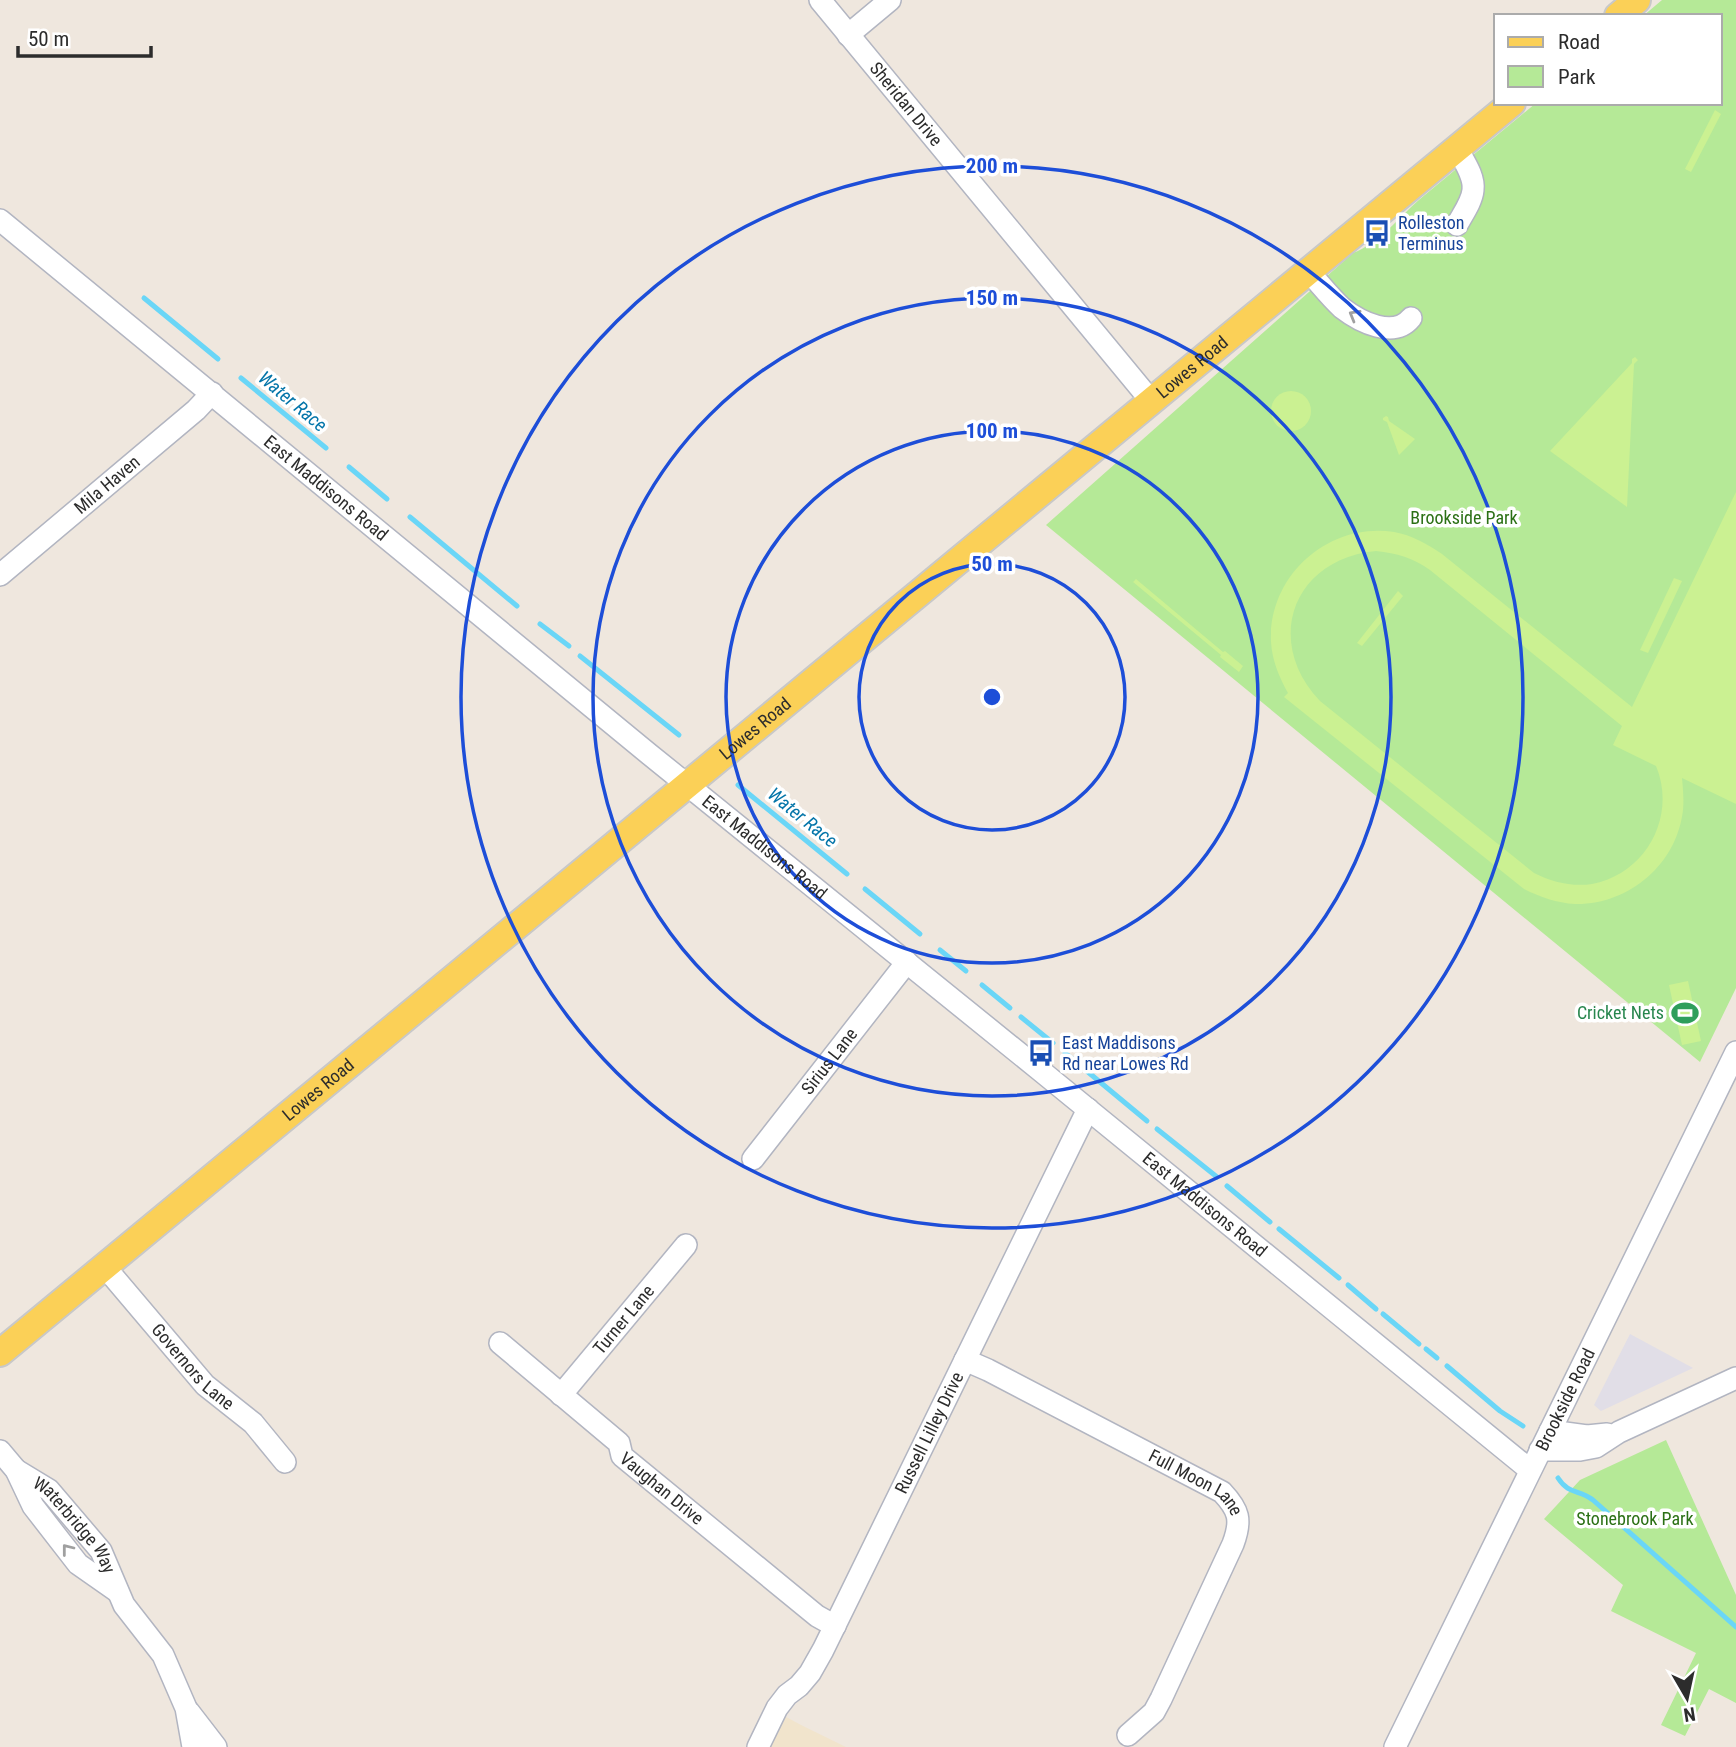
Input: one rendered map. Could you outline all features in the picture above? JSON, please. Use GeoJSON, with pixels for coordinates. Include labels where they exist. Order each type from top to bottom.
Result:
{"type":"FeatureCollection","features":[{"type":"Feature","properties":{"kind":"main road"},"geometry":{"type":"LineString","coordinates":[[1620,14],[1637,0]]}},
{"type":"Feature","properties":{"kind":"main road","name":"Lowes Road"},"geometry":{"type":"LineString","coordinates":[[0,1353],[1510,105]]}},
{"type":"Feature","properties":{"kind":"street","name":"Sheridan Drive"},"geometry":{"type":"LineString","coordinates":[[820,0],[1152,402]]}},
{"type":"Feature","properties":{"kind":"street"},"geometry":{"type":"LineString","coordinates":[[848,35],[890,0]]}},
{"type":"Feature","properties":{"kind":"street"},"geometry":{"type":"LineString","coordinates":[[1457,225],[1474,188],[1458,149]]}},
{"type":"Feature","properties":{"kind":"street","name":"East Maddisons Road"},"geometry":{"type":"LineString","coordinates":[[0,220],[687,785],[1530,1470]]}},
{"type":"Feature","properties":{"kind":"street"},"geometry":{"type":"LineString","coordinates":[[1309,272],[1343,309],[1372,324],[1394,328],[1411,318]]}},
{"type":"Feature","properties":{"kind":"street","name":"Mila Haven"},"geometry":{"type":"LineString","coordinates":[[0,575],[196,410],[212,393]]}},
{"type":"Feature","properties":{"kind":"street","name":"Sirius Lane"},"geometry":{"type":"LineString","coordinates":[[753,1159],[907,962]]}},
{"type":"Feature","properties":{"kind":"street","name":"Brookside Road"},"geometry":{"type":"LineString","coordinates":[[1395,1747],[1736,1052]]}},
{"type":"Feature","properties":{"kind":"street","name":"Russell Lilley Drive"},"geometry":{"type":"LineString","coordinates":[[758,1747],[777,1708],[810,1672],[835,1626],[1088,1110]]}},
{"type":"Feature","properties":{"kind":"street","name":"Turner Lane"},"geometry":{"type":"LineString","coordinates":[[561,1395],[686,1245]]}},
{"type":"Feature","properties":{"kind":"street","name":"Governors Lane"},"geometry":{"type":"LineString","coordinates":[[105,1266],[205,1385],[253,1423],[285,1462]]}},
{"type":"Feature","properties":{"kind":"street","name":"Vaughan Drive"},"geometry":{"type":"LineString","coordinates":[[500,1343],[619,1443],[622,1457],[817,1616],[835,1626]]}},
{"type":"Feature","properties":{"kind":"street","name":"Full Moon Lane"},"geometry":{"type":"LineString","coordinates":[[965,1360],[1222,1492],[1233,1504],[1239,1520],[1233,1544],[1154,1712],[1128,1735]]}},
{"type":"Feature","properties":{"kind":"street"},"geometry":{"type":"LineString","coordinates":[[1545,1441],[1619,1432],[1736,1378]]}},
{"type":"Feature","properties":{"kind":"street","name":"Waterbridge Way"},"geometry":{"type":"LineString","coordinates":[[0,1451],[16,1470],[33,1506],[78,1564],[119,1592],[124,1605],[163,1655],[186,1708],[193,1747]]}},
{"type":"Feature","properties":{"kind":"street","name":"Waterbridge Way"},"geometry":{"type":"LineString","coordinates":[[186,1708],[216,1747]]}},
{"type":"Feature","properties":{"kind":"shaded area"},"geometry":{"type":"Polygon","coordinates":[[[1630,1334],[1693,1368],[1601,1411],[1594,1405],[1630,1334]]]}},
{"type":"Feature","properties":{"kind":"shaded area"},"geometry":{"type":"Polygon","coordinates":[[[786,1717],[803,1726],[846,1747],[770,1747],[786,1717]]]}},
{"type":"Feature","properties":{"kind":"green space","name":"Brookside Park"},"geometry":{"type":"Polygon","coordinates":[[[1662,0],[1736,0],[1736,988],[1700,1062],[1046,525],[1353,253],[1381,236],[1420,199],[1534,105],[1722,105],[1722,14],[1645,14],[1662,0]]]}},
{"type":"Feature","properties":{"kind":"green space"},"geometry":{"type":"Polygon","coordinates":[[[1715,110],[1721,114],[1691,172],[1685,169],[1715,110]]]}},
{"type":"Feature","properties":{"kind":"green space"},"geometry":{"type":"Polygon","coordinates":[[[1635,357],[1638,360],[1634,364],[1627,507],[1550,451],[1635,357]]]}},
{"type":"Feature","properties":{"kind":"green space"},"geometry":{"type":"Polygon","coordinates":[[[1291,391],[1305,397],[1311,411],[1305,425],[1291,431],[1277,425],[1271,411],[1277,397],[1291,391]]]}},
{"type":"Feature","properties":{"kind":"green space"},"geometry":{"type":"Polygon","coordinates":[[[1386,416],[1415,439],[1399,455],[1387,422],[1383,420],[1386,416]]]}},
{"type":"Feature","properties":{"kind":"green space"},"geometry":{"type":"Polygon","coordinates":[[[1736,492],[1736,804],[1682,778],[1683,810],[1679,830],[1671,848],[1647,878],[1614,897],[1575,904],[1549,899],[1524,889],[1284,697],[1288,693],[1276,668],[1271,642],[1273,618],[1280,596],[1291,576],[1307,558],[1325,545],[1370,531],[1401,533],[1442,554],[1632,707],[1736,492]],[[1376,551],[1347,557],[1324,569],[1307,586],[1296,606],[1291,629],[1293,653],[1303,678],[1320,701],[1534,873],[1562,883],[1585,885],[1611,878],[1628,868],[1642,855],[1659,823],[1661,785],[1656,766],[1613,745],[1622,726],[1430,570],[1411,559],[1376,551]]]}},
{"type":"Feature","properties":{"kind":"green space"},"geometry":{"type":"Polygon","coordinates":[[[1674,578],[1682,581],[1648,653],[1640,650],[1674,578]]]}},
{"type":"Feature","properties":{"kind":"green space"},"geometry":{"type":"Polygon","coordinates":[[[1136,579],[1243,666],[1239,672],[1133,582],[1136,579]]]}},
{"type":"Feature","properties":{"kind":"green space"},"geometry":{"type":"Polygon","coordinates":[[[1398,591],[1403,596],[1362,646],[1357,643],[1398,591]]]}},
{"type":"Feature","properties":{"kind":"green space","name":"Cricket Nets"},"geometry":{"type":"Polygon","coordinates":[[[1688,981],[1701,1041],[1682,1045],[1669,985],[1688,981]]]}},
{"type":"Feature","properties":{"kind":"green space","name":"Stonebrook Park"},"geometry":{"type":"Polygon","coordinates":[[[1666,1440],[1736,1595],[1736,1703],[1709,1689],[1685,1736],[1661,1725],[1696,1653],[1611,1611],[1623,1585],[1544,1519],[1580,1480],[1666,1440]]]}},
{"type":"Feature","properties":{"kind":"waterway","name":"Water Race"},"geometry":{"type":"LineString","coordinates":[[144,298],[218,359]]}},
{"type":"Feature","properties":{"kind":"waterway","name":"Water Race"},"geometry":{"type":"LineString","coordinates":[[241,378],[326,448]]}},
{"type":"Feature","properties":{"kind":"waterway","name":"Water Race"},"geometry":{"type":"LineString","coordinates":[[349,467],[387,499]]}},
{"type":"Feature","properties":{"kind":"waterway","name":"Water Race"},"geometry":{"type":"LineString","coordinates":[[410,517],[517,606]]}},
{"type":"Feature","properties":{"kind":"waterway","name":"Water Race"},"geometry":{"type":"LineString","coordinates":[[540,624],[569,646]]}},
{"type":"Feature","properties":{"kind":"waterway","name":"Water Race"},"geometry":{"type":"LineString","coordinates":[[580,656],[679,735]]}},
{"type":"Feature","properties":{"kind":"waterway","name":"Water Race"},"geometry":{"type":"LineString","coordinates":[[738,785],[847,874]]}},
{"type":"Feature","properties":{"kind":"waterway","name":"Water Race"},"geometry":{"type":"LineString","coordinates":[[865,889],[920,934]]}},
{"type":"Feature","properties":{"kind":"waterway","name":"Water Race"},"geometry":{"type":"LineString","coordinates":[[940,950],[966,971]]}},
{"type":"Feature","properties":{"kind":"waterway","name":"Water Race"},"geometry":{"type":"LineString","coordinates":[[982,985],[1010,1008]]}},
{"type":"Feature","properties":{"kind":"waterway","name":"Water Race"},"geometry":{"type":"LineString","coordinates":[[1021,1017],[1053,1043]]}},
{"type":"Feature","properties":{"kind":"waterway","name":"Water Race"},"geometry":{"type":"LineString","coordinates":[[1065,1053],[1147,1121]]}},
{"type":"Feature","properties":{"kind":"waterway","name":"Water Race"},"geometry":{"type":"LineString","coordinates":[[1157,1129],[1217,1177]]}},
{"type":"Feature","properties":{"kind":"waterway","name":"Water Race"},"geometry":{"type":"LineString","coordinates":[[1227,1186],[1270,1222]]}},
{"type":"Feature","properties":{"kind":"waterway","name":"Water Race"},"geometry":{"type":"LineString","coordinates":[[1279,1229],[1339,1278]]}},
{"type":"Feature","properties":{"kind":"waterway","name":"Water Race"},"geometry":{"type":"LineString","coordinates":[[1348,1285],[1376,1309]]}},
{"type":"Feature","properties":{"kind":"waterway","name":"Water Race"},"geometry":{"type":"LineString","coordinates":[[1383,1314],[1419,1344]]}},
{"type":"Feature","properties":{"kind":"waterway","name":"Water Race"},"geometry":{"type":"LineString","coordinates":[[1426,1349],[1437,1358]]}},
{"type":"Feature","properties":{"kind":"waterway","name":"Water Race"},"geometry":{"type":"LineString","coordinates":[[1447,1366],[1500,1411],[1523,1426]]}},
{"type":"Feature","properties":{"kind":"waterway","name":"Water Race"},"geometry":{"type":"LineString","coordinates":[[1558,1478],[1570,1490],[1593,1500],[1736,1627]]}},
{"type":"Feature","properties":{"kind":"place","name":"Rolleston Terminus"},"geometry":{"type":"Point","coordinates":[1377,233]}},
{"type":"Feature","properties":{"kind":"place","name":"Cricket Nets"},"geometry":{"type":"Point","coordinates":[1685,1013]}},
{"type":"Feature","properties":{"kind":"place","name":"East Maddisons Rd near Lowes Rd"},"geometry":{"type":"Point","coordinates":[1041,1053]}}]}
